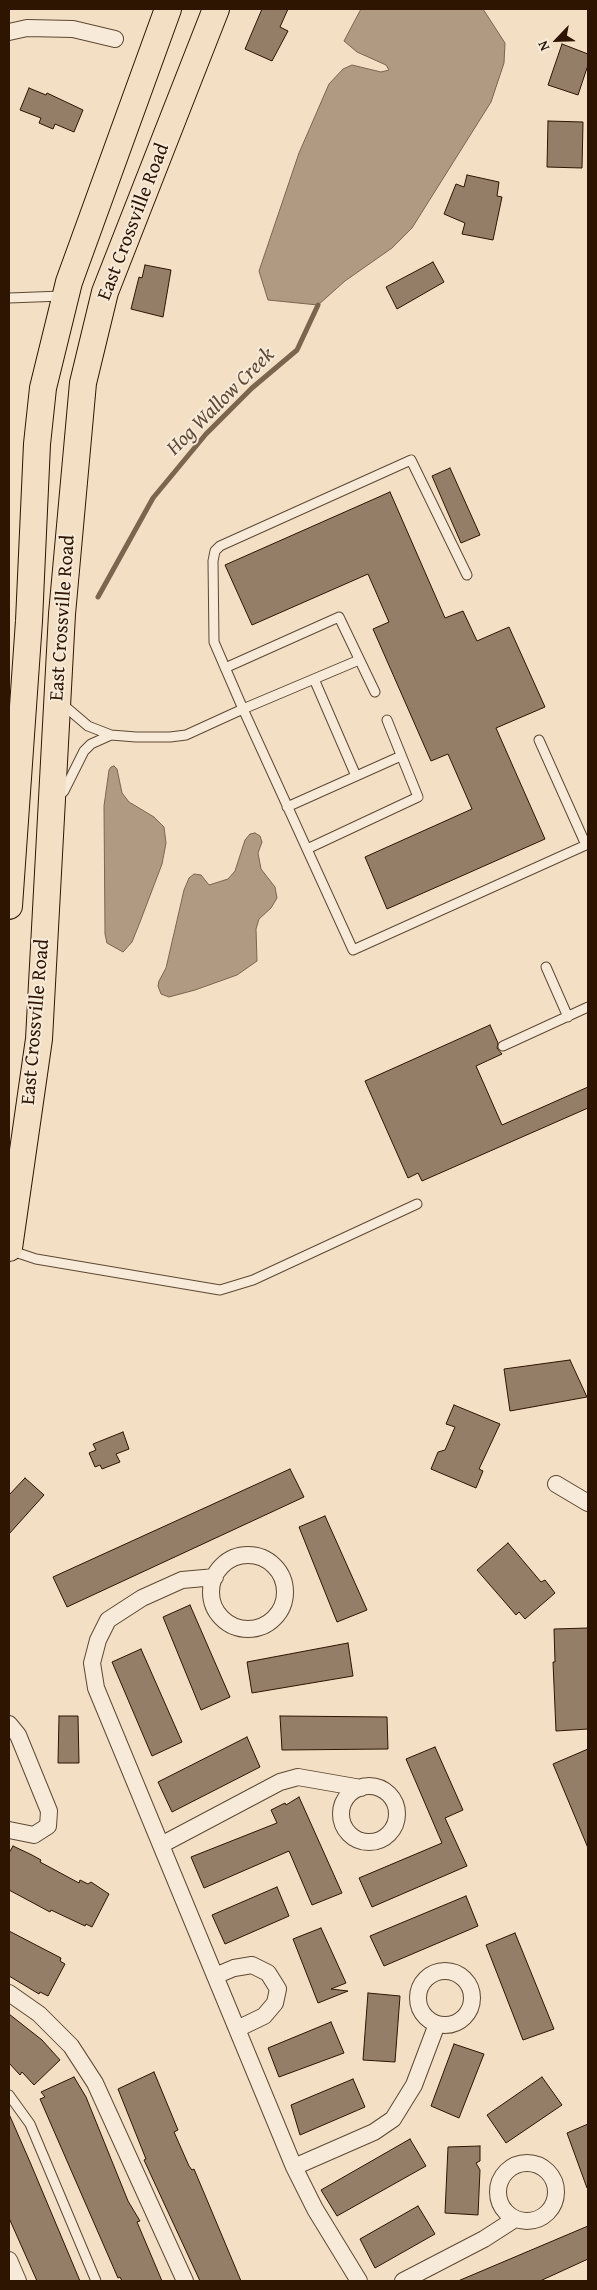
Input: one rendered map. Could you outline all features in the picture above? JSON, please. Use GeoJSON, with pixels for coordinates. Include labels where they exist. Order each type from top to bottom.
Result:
{"type":"FeatureCollection","features":[{"type":"Feature","properties":{"kind":"main road","name":"East Crossville Road"},"geometry":{"type":"LineString","coordinates":[[9,904],[14,767],[37,444],[43,388],[65,296],[168,9]]}},
{"type":"Feature","properties":{"kind":"main road","name":"East Crossville Road"},"geometry":{"type":"LineString","coordinates":[[9,1249],[39,1039],[62,614],[83,383],[105,292],[216,9]]}},
{"type":"Feature","properties":{"kind":"street"},"geometry":{"type":"LineString","coordinates":[[9,32],[27,28],[73,29],[115,39]]}},
{"type":"Feature","properties":{"kind":"street"},"geometry":{"type":"LineString","coordinates":[[556,1484],[588,1503]]}},
{"type":"Feature","properties":{"kind":"street"},"geometry":{"type":"LineString","coordinates":[[214,1577],[212,1586],[214,1605],[224,1621],[232,1626],[251,1630],[260,1628],[276,1617],[282,1609],[285,1600],[283,1580],[272,1564],[255,1556],[236,1558],[220,1569],[214,1577],[182,1580],[142,1598],[108,1620],[98,1640],[92,1662],[96,1688],[294,2167],[314,2209],[359,2281]]}},
{"type":"Feature","properties":{"kind":"street"},"geometry":{"type":"LineString","coordinates":[[9,1724],[18,1734],[49,1812],[48,1826],[34,1835],[9,1830]]}},
{"type":"Feature","properties":{"kind":"street"},"geometry":{"type":"LineString","coordinates":[[161,1845],[280,1782],[298,1777],[360,1788]]}},
{"type":"Feature","properties":{"kind":"street"},"geometry":{"type":"LineString","coordinates":[[215,1976],[234,1968],[252,1966],[268,1973],[278,1989],[275,2004],[264,2016],[237,2029]]}},
{"type":"Feature","properties":{"kind":"street"},"geometry":{"type":"LineString","coordinates":[[9,1993],[39,2014],[71,2046],[95,2083],[185,2281]]}},
{"type":"Feature","properties":{"kind":"street"},"geometry":{"type":"LineString","coordinates":[[294,2167],[374,2132],[393,2119],[414,2084],[437,2024]]}},
{"type":"Feature","properties":{"kind":"street"},"geometry":{"type":"LineString","coordinates":[[403,2281],[484,2239],[515,2219]]}},
{"type":"Feature","properties":{"kind":"street"},"geometry":{"type":"LineString","coordinates":[[9,2260],[18,2281]]}},
{"type":"Feature","properties":{"kind":"lane"},"geometry":{"type":"LineString","coordinates":[[9,298],[65,296]]}},
{"type":"Feature","properties":{"kind":"lane"},"geometry":{"type":"LineString","coordinates":[[466,575],[411,460],[220,546],[215,552],[213,561],[214,642],[353,950],[586,845],[539,740]]}},
{"type":"Feature","properties":{"kind":"lane"},"geometry":{"type":"LineString","coordinates":[[225,668],[339,617],[375,692]]}},
{"type":"Feature","properties":{"kind":"lane"},"geometry":{"type":"LineString","coordinates":[[57,699],[88,726],[111,735],[170,737],[186,735],[359,660]]}},
{"type":"Feature","properties":{"kind":"lane"},"geometry":{"type":"LineString","coordinates":[[314,679],[356,776]]}},
{"type":"Feature","properties":{"kind":"lane"},"geometry":{"type":"LineString","coordinates":[[307,849],[418,797],[387,720]]}},
{"type":"Feature","properties":{"kind":"lane"},"geometry":{"type":"LineString","coordinates":[[51,803],[64,791],[84,751],[91,744],[111,735]]}},
{"type":"Feature","properties":{"kind":"lane"},"geometry":{"type":"LineString","coordinates":[[287,807],[401,756]]}},
{"type":"Feature","properties":{"kind":"lane"},"geometry":{"type":"LineString","coordinates":[[546,967],[568,1016]]}},
{"type":"Feature","properties":{"kind":"lane"},"geometry":{"type":"LineString","coordinates":[[503,1046],[588,1007]]}},
{"type":"Feature","properties":{"kind":"lane"},"geometry":{"type":"LineString","coordinates":[[9,1249],[36,1258],[220,1290],[253,1280],[416,1204]]}},
{"type":"Feature","properties":{"kind":"lane"},"geometry":{"type":"LineString","coordinates":[[9,2095],[30,2124],[96,2281]]}},
{"type":"Feature","properties":{"kind":"shaded area"},"geometry":{"type":"Polygon","coordinates":[[[361,9],[483,9],[505,43],[504,63],[491,102],[412,228],[392,248],[345,281],[318,305],[268,300],[259,271],[299,153],[329,84],[343,69],[352,65],[381,72],[389,70],[386,65],[357,52],[344,41],[361,9]]]}},
{"type":"Feature","properties":{"kind":"shaded area"},"geometry":{"type":"Polygon","coordinates":[[[114,766],[117,769],[122,793],[129,802],[154,817],[164,827],[166,843],[162,864],[140,922],[132,942],[123,952],[107,943],[105,934],[104,806],[109,770],[114,766]]]}},
{"type":"Feature","properties":{"kind":"shaded area"},"geometry":{"type":"Polygon","coordinates":[[[255,833],[260,836],[262,842],[258,853],[261,869],[275,887],[277,898],[271,908],[259,919],[256,929],[257,961],[237,975],[195,990],[169,997],[161,994],[158,986],[159,981],[166,968],[184,890],[189,878],[194,874],[201,875],[209,885],[228,879],[235,871],[245,840],[250,834],[255,833]]]}},
{"type":"Feature","properties":{"kind":"building"},"geometry":{"type":"Polygon","coordinates":[[[262,9],[288,9],[280,27],[288,31],[272,61],[245,49],[262,9]]]}},
{"type":"Feature","properties":{"kind":"building"},"geometry":{"type":"Polygon","coordinates":[[[562,44],[588,54],[588,65],[578,95],[548,85],[562,44]]]}},
{"type":"Feature","properties":{"kind":"building"},"geometry":{"type":"Polygon","coordinates":[[[29,88],[46,95],[47,93],[83,110],[74,132],[55,124],[53,129],[39,123],[41,118],[20,110],[29,88]]]}},
{"type":"Feature","properties":{"kind":"building"},"geometry":{"type":"Polygon","coordinates":[[[548,121],[583,122],[582,168],[547,167],[548,121]]]}},
{"type":"Feature","properties":{"kind":"building"},"geometry":{"type":"Polygon","coordinates":[[[467,175],[499,182],[497,196],[502,197],[493,240],[462,234],[465,223],[444,214],[456,184],[464,187],[467,175]]]}},
{"type":"Feature","properties":{"kind":"building"},"geometry":{"type":"Polygon","coordinates":[[[433,262],[444,282],[397,309],[386,287],[433,262]]]}},
{"type":"Feature","properties":{"kind":"building"},"geometry":{"type":"Polygon","coordinates":[[[145,265],[171,270],[163,317],[131,309],[139,277],[142,278],[145,265]]]}},
{"type":"Feature","properties":{"kind":"building"},"geometry":{"type":"Polygon","coordinates":[[[450,468],[480,535],[461,543],[432,476],[450,468]]]}},
{"type":"Feature","properties":{"kind":"building"},"geometry":{"type":"Polygon","coordinates":[[[390,492],[445,618],[463,611],[477,641],[509,627],[545,707],[496,728],[545,839],[387,909],[365,857],[472,809],[448,754],[431,761],[373,629],[389,622],[368,574],[252,625],[225,565],[390,492]]]}},
{"type":"Feature","properties":{"kind":"building"},"geometry":{"type":"Polygon","coordinates":[[[490,1025],[498,1043],[497,1048],[502,1054],[476,1066],[502,1125],[588,1087],[588,1108],[422,1181],[418,1173],[408,1178],[365,1081],[490,1025]]]}},
{"type":"Feature","properties":{"kind":"building"},"geometry":{"type":"Polygon","coordinates":[[[570,1360],[587,1397],[510,1411],[504,1369],[570,1360]]]}},
{"type":"Feature","properties":{"kind":"building"},"geometry":{"type":"Polygon","coordinates":[[[454,1405],[500,1424],[479,1469],[483,1471],[476,1488],[431,1469],[438,1452],[445,1450],[455,1427],[446,1424],[454,1405]]]}},
{"type":"Feature","properties":{"kind":"building"},"geometry":{"type":"Polygon","coordinates":[[[123,1432],[129,1449],[116,1454],[120,1462],[102,1469],[100,1465],[95,1467],[89,1453],[96,1450],[93,1444],[123,1432]]]}},
{"type":"Feature","properties":{"kind":"building"},"geometry":{"type":"Polygon","coordinates":[[[290,1469],[304,1497],[67,1607],[53,1577],[290,1469]]]}},
{"type":"Feature","properties":{"kind":"building"},"geometry":{"type":"Polygon","coordinates":[[[25,1478],[44,1495],[9,1534],[9,1495],[25,1478]]]}},
{"type":"Feature","properties":{"kind":"building"},"geometry":{"type":"Polygon","coordinates":[[[325,1516],[367,1610],[337,1622],[299,1527],[325,1516]]]}},
{"type":"Feature","properties":{"kind":"building"},"geometry":{"type":"Polygon","coordinates":[[[508,1543],[541,1582],[545,1580],[555,1593],[525,1619],[519,1612],[516,1615],[477,1570],[508,1543]]]}},
{"type":"Feature","properties":{"kind":"building"},"geometry":{"type":"Polygon","coordinates":[[[190,1605],[230,1697],[201,1710],[163,1617],[190,1605]]]}},
{"type":"Feature","properties":{"kind":"building"},"geometry":{"type":"Polygon","coordinates":[[[588,1628],[588,1729],[556,1731],[553,1662],[555,1662],[554,1629],[588,1628]]]}},
{"type":"Feature","properties":{"kind":"building"},"geometry":{"type":"Polygon","coordinates":[[[348,1643],[353,1676],[252,1693],[247,1662],[348,1643]]]}},
{"type":"Feature","properties":{"kind":"building"},"geometry":{"type":"Polygon","coordinates":[[[141,1649],[182,1742],[152,1756],[112,1662],[141,1649]]]}},
{"type":"Feature","properties":{"kind":"building"},"geometry":{"type":"Polygon","coordinates":[[[59,1716],[78,1716],[79,1763],[58,1763],[59,1716]]]}},
{"type":"Feature","properties":{"kind":"building"},"geometry":{"type":"Polygon","coordinates":[[[280,1716],[387,1717],[388,1749],[282,1750],[280,1716]]]}},
{"type":"Feature","properties":{"kind":"building"},"geometry":{"type":"Polygon","coordinates":[[[247,1737],[260,1767],[172,1812],[158,1782],[247,1737]]]}},
{"type":"Feature","properties":{"kind":"building"},"geometry":{"type":"Polygon","coordinates":[[[435,1747],[463,1810],[445,1818],[467,1866],[372,1907],[359,1878],[442,1843],[406,1759],[435,1747]]]}},
{"type":"Feature","properties":{"kind":"building"},"geometry":{"type":"Polygon","coordinates":[[[588,1749],[588,1848],[553,1764],[588,1749]]]}},
{"type":"Feature","properties":{"kind":"building"},"geometry":{"type":"Polygon","coordinates":[[[299,1797],[342,1893],[312,1905],[289,1851],[204,1888],[191,1857],[277,1823],[271,1810],[285,1803],[286,1805],[299,1797]]]}},
{"type":"Feature","properties":{"kind":"building"},"geometry":{"type":"Polygon","coordinates":[[[13,1846],[79,1883],[80,1880],[88,1884],[91,1882],[109,1894],[92,1927],[86,1924],[85,1926],[51,1910],[50,1912],[9,1890],[9,1853],[13,1846]]]}},
{"type":"Feature","properties":{"kind":"building"},"geometry":{"type":"Polygon","coordinates":[[[277,1887],[289,1916],[225,1944],[212,1915],[277,1887]]]}},
{"type":"Feature","properties":{"kind":"building"},"geometry":{"type":"Polygon","coordinates":[[[466,1896],[478,1926],[384,1966],[370,1936],[466,1896]]]}},
{"type":"Feature","properties":{"kind":"building"},"geometry":{"type":"Polygon","coordinates":[[[321,1928],[346,1983],[331,1989],[348,1991],[318,2003],[293,1939],[321,1928]]]}},
{"type":"Feature","properties":{"kind":"building"},"geometry":{"type":"Polygon","coordinates":[[[9,1931],[61,1958],[60,1961],[65,1964],[48,1996],[40,1992],[39,1994],[9,1976],[9,1931]]]}},
{"type":"Feature","properties":{"kind":"building"},"geometry":{"type":"Polygon","coordinates":[[[515,1933],[554,2029],[523,2040],[486,1945],[515,1933]]]}},
{"type":"Feature","properties":{"kind":"building"},"geometry":{"type":"Polygon","coordinates":[[[368,1993],[400,1996],[395,2062],[363,2060],[368,1993]]]}},
{"type":"Feature","properties":{"kind":"building"},"geometry":{"type":"Polygon","coordinates":[[[9,2014],[42,2040],[60,2060],[34,2085],[22,2072],[20,2075],[9,2063],[9,2014]]]}},
{"type":"Feature","properties":{"kind":"building"},"geometry":{"type":"Polygon","coordinates":[[[331,2022],[344,2053],[279,2077],[268,2048],[331,2022]]]}},
{"type":"Feature","properties":{"kind":"building"},"geometry":{"type":"Polygon","coordinates":[[[454,2044],[484,2054],[459,2118],[431,2106],[454,2044]]]}},
{"type":"Feature","properties":{"kind":"building"},"geometry":{"type":"Polygon","coordinates":[[[154,2072],[178,2130],[174,2132],[189,2166],[192,2170],[194,2169],[241,2281],[200,2281],[144,2160],[146,2159],[118,2089],[154,2072]]]}},
{"type":"Feature","properties":{"kind":"building"},"geometry":{"type":"Polygon","coordinates":[[[74,2077],[86,2097],[128,2201],[140,2221],[137,2222],[162,2281],[122,2281],[120,2277],[118,2278],[40,2099],[45,2097],[41,2092],[74,2077]]]}},
{"type":"Feature","properties":{"kind":"building"},"geometry":{"type":"Polygon","coordinates":[[[542,2077],[562,2105],[506,2143],[487,2115],[542,2077]]]}},
{"type":"Feature","properties":{"kind":"building"},"geometry":{"type":"Polygon","coordinates":[[[353,2079],[365,2107],[300,2135],[291,2105],[353,2079]]]}},
{"type":"Feature","properties":{"kind":"building"},"geometry":{"type":"Polygon","coordinates":[[[9,2114],[80,2281],[37,2281],[9,2218],[9,2114]]]}},
{"type":"Feature","properties":{"kind":"building"},"geometry":{"type":"Polygon","coordinates":[[[588,2124],[588,2187],[587,2188],[567,2133],[588,2124]]]}},
{"type":"Feature","properties":{"kind":"building"},"geometry":{"type":"Polygon","coordinates":[[[410,2139],[426,2166],[337,2216],[321,2190],[410,2139]]]}},
{"type":"Feature","properties":{"kind":"building"},"geometry":{"type":"Polygon","coordinates":[[[480,2146],[480,2161],[476,2163],[480,2170],[478,2215],[445,2213],[448,2147],[480,2146]]]}},
{"type":"Feature","properties":{"kind":"building"},"geometry":{"type":"Polygon","coordinates":[[[418,2206],[435,2234],[375,2268],[360,2239],[418,2206]]]}},
{"type":"Feature","properties":{"kind":"building"},"geometry":{"type":"Polygon","coordinates":[[[588,2226],[588,2259],[540,2281],[458,2281],[588,2226]]]}},
{"type":"Feature","properties":{"kind":"waterway","name":"Hog Wallow Creek"},"geometry":{"type":"LineString","coordinates":[[98,597],[153,498],[206,434],[252,388],[297,350],[318,305]]}}]}
